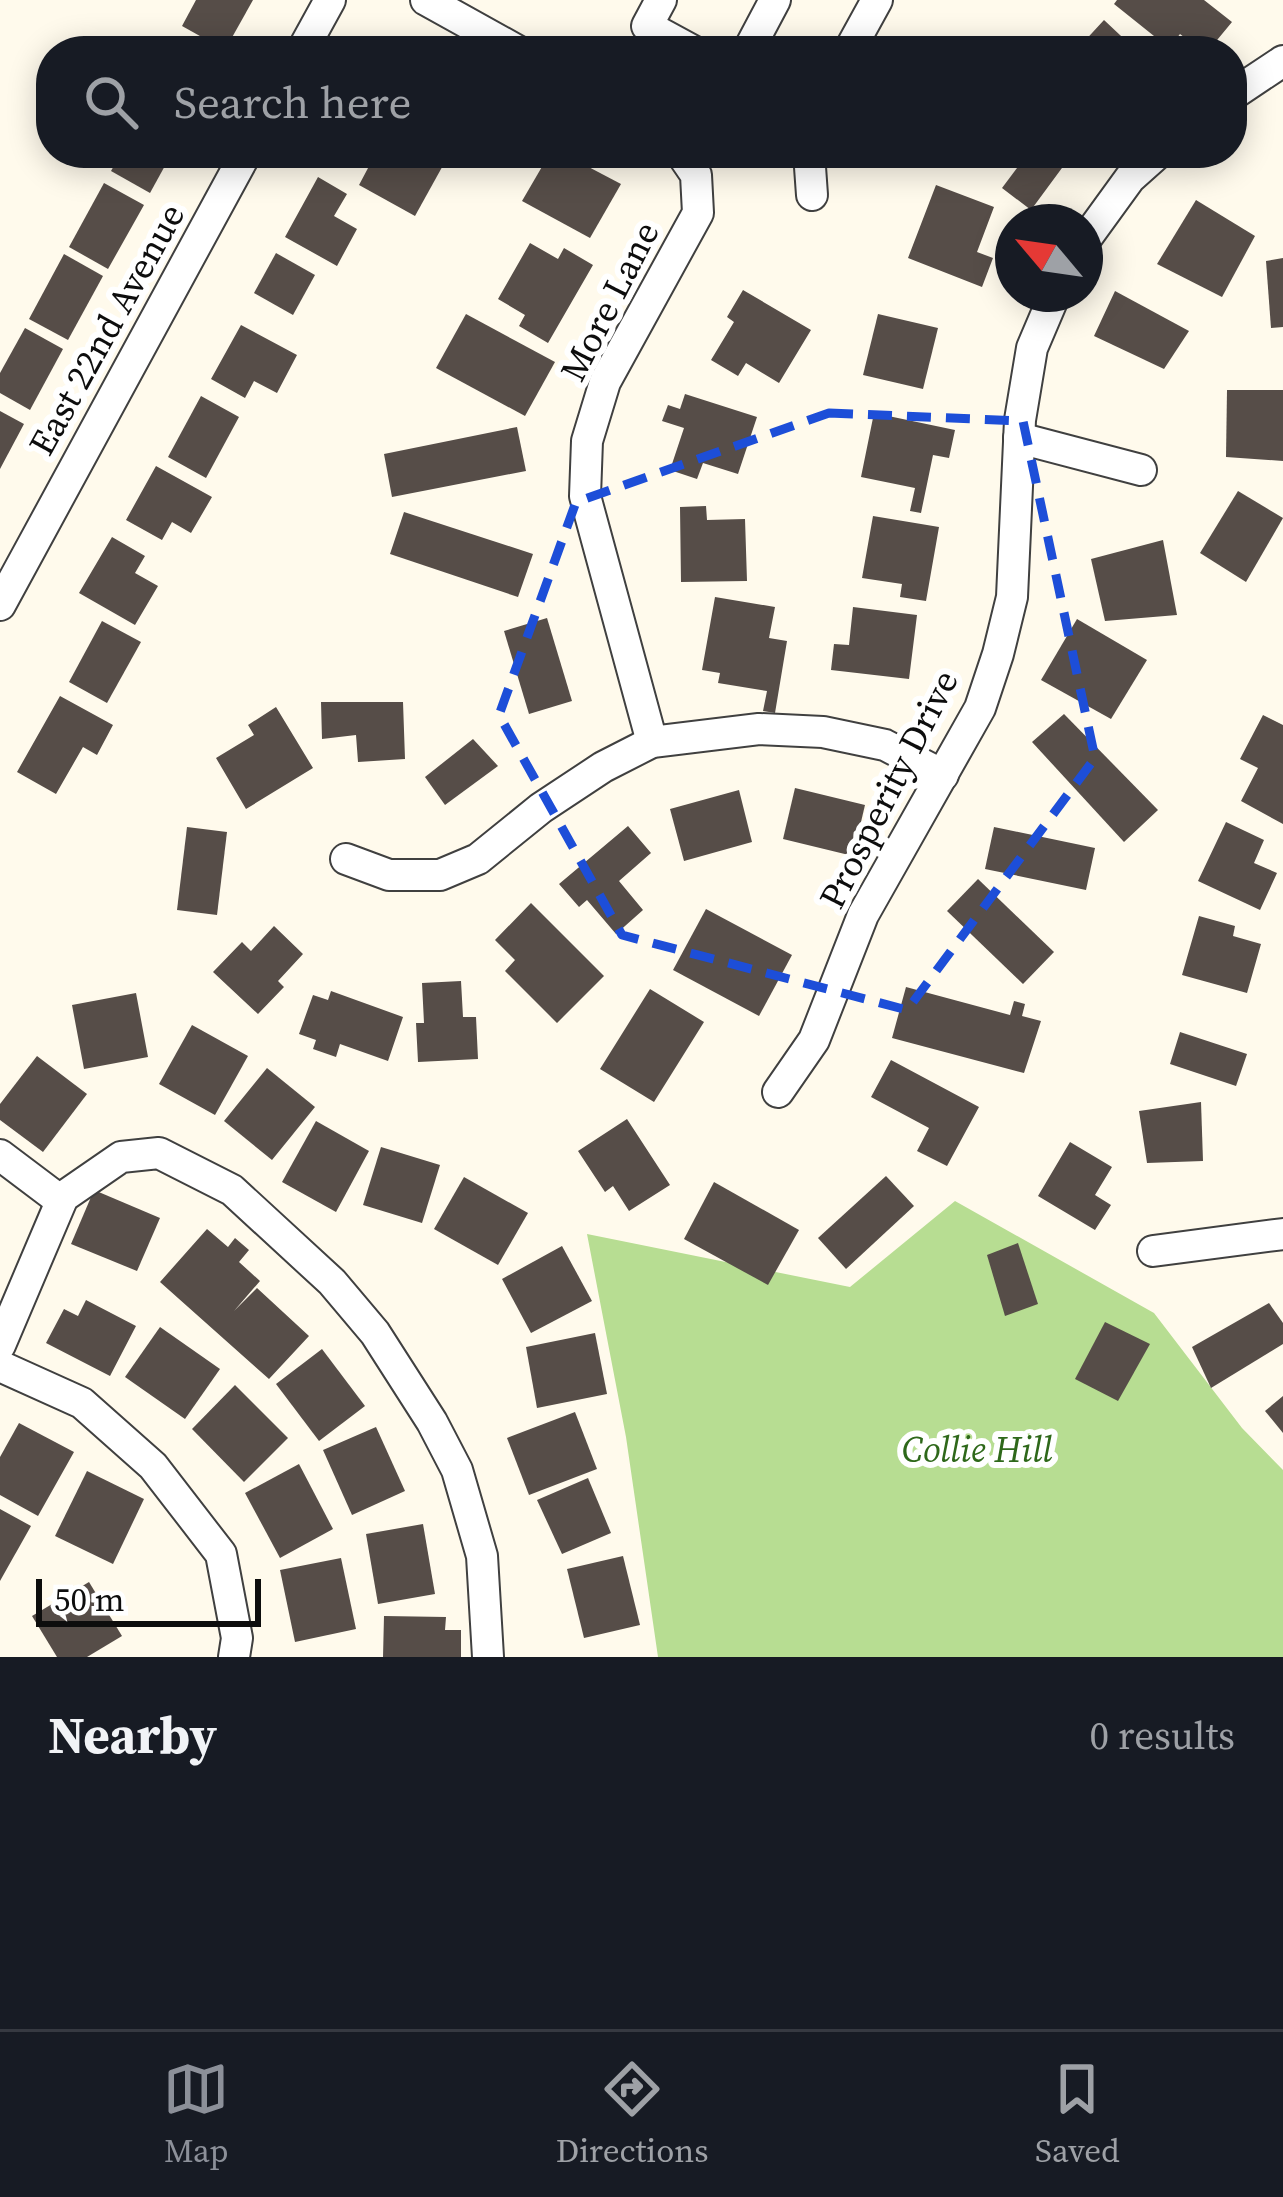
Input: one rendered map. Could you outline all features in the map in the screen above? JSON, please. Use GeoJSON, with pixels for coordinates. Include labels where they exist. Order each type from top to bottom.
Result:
{"type":"FeatureCollection","features":[{"type":"Feature","properties":{"kind":"street"},"geometry":{"type":"LineString","coordinates":[[310,36],[330,0]]}},
{"type":"Feature","properties":{"kind":"street"},"geometry":{"type":"LineString","coordinates":[[426,0],[491,36]]}},
{"type":"Feature","properties":{"kind":"street"},"geometry":{"type":"LineString","coordinates":[[661,0],[646,26],[665,36]]}},
{"type":"Feature","properties":{"kind":"street"},"geometry":{"type":"LineString","coordinates":[[756,36],[775,0]]}},
{"type":"Feature","properties":{"kind":"street"},"geometry":{"type":"LineString","coordinates":[[857,36],[877,0]]}},
{"type":"Feature","properties":{"kind":"street"},"geometry":{"type":"LineString","coordinates":[[1247,88],[1279,73]]}},
{"type":"Feature","properties":{"kind":"street","name":"East 22nd Avenue"},"geometry":{"type":"LineString","coordinates":[[0,605],[238,168]]}},
{"type":"Feature","properties":{"kind":"street","name":"More Lane"},"geometry":{"type":"LineString","coordinates":[[652,742],[585,496],[587,441],[605,382],[698,213],[689,168]]}},
{"type":"Feature","properties":{"kind":"street"},"geometry":{"type":"LineString","coordinates":[[810,168],[812,195]]}},
{"type":"Feature","properties":{"kind":"street"},"geometry":{"type":"LineString","coordinates":[[1103,215],[1141,168]]}},
{"type":"Feature","properties":{"kind":"street","name":"Prosperity Drive"},"geometry":{"type":"LineString","coordinates":[[778,1093],[814,1040],[863,915],[980,708],[1012,597],[1019,438],[1032,348],[1047,312]]}},
{"type":"Feature","properties":{"kind":"street"},"geometry":{"type":"LineString","coordinates":[[1019,438],[1141,470]]}},
{"type":"Feature","properties":{"kind":"street"},"geometry":{"type":"LineString","coordinates":[[346,859],[389,874],[440,874],[478,859],[542,808],[603,767],[652,742],[759,729],[823,731],[885,745],[944,775]]}},
{"type":"Feature","properties":{"kind":"street"},"geometry":{"type":"LineString","coordinates":[[0,1346],[63,1197],[121,1157],[159,1153],[232,1190],[332,1282],[375,1334],[432,1423],[457,1470],[482,1556],[488,1657]]}},
{"type":"Feature","properties":{"kind":"street"},"geometry":{"type":"LineString","coordinates":[[0,1155],[61,1201]]}},
{"type":"Feature","properties":{"kind":"street"},"geometry":{"type":"LineString","coordinates":[[1153,1251],[1283,1234]]}},
{"type":"Feature","properties":{"kind":"street"},"geometry":{"type":"LineString","coordinates":[[0,1366],[82,1403],[153,1466],[221,1555],[237,1638],[234,1657]]}},
{"type":"Feature","properties":{"kind":"highlighted area"},"geometry":{"type":"Polygon","coordinates":[[[829,413],[1023,421],[1095,758],[907,1010],[622,935],[499,715],[576,502],[829,413]]]}},
{"type":"Feature","properties":{"kind":"green space","name":"Collie Hill"},"geometry":{"type":"Polygon","coordinates":[[[955,1201],[1154,1313],[1242,1428],[1283,1470],[1283,1657],[658,1657],[626,1437],[587,1234],[850,1287],[955,1201]]]}},
{"type":"Feature","properties":{"kind":"building"},"geometry":{"type":"Polygon","coordinates":[[[196,0],[253,0],[233,36],[200,36],[182,26],[196,0]]]}},
{"type":"Feature","properties":{"kind":"building"},"geometry":{"type":"Polygon","coordinates":[[[1117,0],[1204,0],[1232,22],[1220,36],[1154,36],[1114,4],[1117,0]]]}},
{"type":"Feature","properties":{"kind":"building"},"geometry":{"type":"Polygon","coordinates":[[[1104,20],[1121,36],[1089,36],[1104,20]]]}},
{"type":"Feature","properties":{"kind":"building"},"geometry":{"type":"Polygon","coordinates":[[[113,168],[164,168],[150,193],[113,168]]]}},
{"type":"Feature","properties":{"kind":"building"},"geometry":{"type":"Polygon","coordinates":[[[368,168],[442,168],[415,216],[359,185],[368,168]]]}},
{"type":"Feature","properties":{"kind":"building"},"geometry":{"type":"Polygon","coordinates":[[[541,168],[591,168],[621,184],[590,238],[522,201],[541,168]]]}},
{"type":"Feature","properties":{"kind":"building"},"geometry":{"type":"Polygon","coordinates":[[[1017,168],[1062,168],[1035,204],[1023,204],[1002,188],[1017,168]]]}},
{"type":"Feature","properties":{"kind":"building"},"geometry":{"type":"Polygon","coordinates":[[[318,177],[347,194],[334,216],[357,229],[337,266],[285,237],[318,177]]]}},
{"type":"Feature","properties":{"kind":"building"},"geometry":{"type":"Polygon","coordinates":[[[104,183],[144,205],[108,269],[69,247],[104,183]]]}},
{"type":"Feature","properties":{"kind":"building"},"geometry":{"type":"Polygon","coordinates":[[[936,185],[994,207],[977,252],[993,258],[982,287],[908,258],[936,185]]]}},
{"type":"Feature","properties":{"kind":"building"},"geometry":{"type":"Polygon","coordinates":[[[1196,200],[1255,236],[1222,297],[1157,264],[1196,200]]]}},
{"type":"Feature","properties":{"kind":"building"},"geometry":{"type":"Polygon","coordinates":[[[530,243],[558,259],[564,248],[593,265],[548,343],[519,326],[525,315],[498,299],[530,243]]]}},
{"type":"Feature","properties":{"kind":"building"},"geometry":{"type":"Polygon","coordinates":[[[276,253],[315,275],[293,315],[254,293],[276,253]]]}},
{"type":"Feature","properties":{"kind":"building"},"geometry":{"type":"Polygon","coordinates":[[[64,254],[103,276],[68,340],[29,319],[64,254]]]}},
{"type":"Feature","properties":{"kind":"building"},"geometry":{"type":"Polygon","coordinates":[[[1283,258],[1283,327],[1271,328],[1266,261],[1283,258]]]}},
{"type":"Feature","properties":{"kind":"building"},"geometry":{"type":"Polygon","coordinates":[[[743,290],[811,330],[779,383],[746,363],[738,376],[711,360],[734,322],[727,317],[743,290]]]}},
{"type":"Feature","properties":{"kind":"building"},"geometry":{"type":"Polygon","coordinates":[[[1115,291],[1189,331],[1164,369],[1094,336],[1115,291]]]}},
{"type":"Feature","properties":{"kind":"building"},"geometry":{"type":"Polygon","coordinates":[[[466,314],[555,362],[525,416],[436,368],[466,314]]]}},
{"type":"Feature","properties":{"kind":"building"},"geometry":{"type":"Polygon","coordinates":[[[878,314],[938,328],[923,389],[863,375],[878,314]]]}},
{"type":"Feature","properties":{"kind":"building"},"geometry":{"type":"Polygon","coordinates":[[[241,325],[297,355],[277,393],[254,381],[245,398],[211,379],[241,325]]]}},
{"type":"Feature","properties":{"kind":"building"},"geometry":{"type":"Polygon","coordinates":[[[25,328],[63,349],[30,410],[0,393],[0,373],[25,328]]]}},
{"type":"Feature","properties":{"kind":"building"},"geometry":{"type":"Polygon","coordinates":[[[1227,390],[1283,390],[1283,461],[1226,457],[1227,390]]]}},
{"type":"Feature","properties":{"kind":"building"},"geometry":{"type":"Polygon","coordinates":[[[685,394],[757,417],[738,474],[703,463],[697,479],[670,470],[684,428],[662,421],[668,405],[680,409],[685,394]]]}},
{"type":"Feature","properties":{"kind":"building"},"geometry":{"type":"Polygon","coordinates":[[[201,396],[239,417],[206,478],[168,457],[201,396]]]}},
{"type":"Feature","properties":{"kind":"building"},"geometry":{"type":"Polygon","coordinates":[[[0,411],[24,424],[0,469],[0,411]]]}},
{"type":"Feature","properties":{"kind":"building"},"geometry":{"type":"Polygon","coordinates":[[[874,413],[955,430],[949,458],[933,455],[921,513],[910,511],[915,488],[861,477],[874,413]]]}},
{"type":"Feature","properties":{"kind":"building"},"geometry":{"type":"Polygon","coordinates":[[[517,427],[526,471],[392,497],[384,454],[517,427]]]}},
{"type":"Feature","properties":{"kind":"building"},"geometry":{"type":"Polygon","coordinates":[[[156,466],[212,497],[191,533],[172,522],[162,540],[126,520],[156,466]]]}},
{"type":"Feature","properties":{"kind":"building"},"geometry":{"type":"Polygon","coordinates":[[[1238,491],[1283,518],[1246,582],[1200,553],[1238,491]]]}},
{"type":"Feature","properties":{"kind":"building"},"geometry":{"type":"Polygon","coordinates":[[[706,506],[707,520],[745,519],[747,581],[681,582],[680,507],[706,506]]]}},
{"type":"Feature","properties":{"kind":"building"},"geometry":{"type":"Polygon","coordinates":[[[404,512],[533,554],[518,597],[390,554],[404,512]]]}},
{"type":"Feature","properties":{"kind":"building"},"geometry":{"type":"Polygon","coordinates":[[[873,516],[939,527],[926,601],[900,597],[902,584],[862,578],[873,516]]]}},
{"type":"Feature","properties":{"kind":"building"},"geometry":{"type":"Polygon","coordinates":[[[112,537],[145,556],[135,573],[158,586],[135,625],[79,593],[112,537]]]}},
{"type":"Feature","properties":{"kind":"building"},"geometry":{"type":"Polygon","coordinates":[[[1163,540],[1177,615],[1105,621],[1091,559],[1163,540]]]}},
{"type":"Feature","properties":{"kind":"building"},"geometry":{"type":"Polygon","coordinates":[[[715,597],[775,607],[769,638],[787,641],[775,713],[763,711],[767,691],[718,683],[720,673],[702,670],[715,597]]]}},
{"type":"Feature","properties":{"kind":"building"},"geometry":{"type":"Polygon","coordinates":[[[853,607],[917,615],[909,679],[831,670],[834,644],[849,645],[853,607]]]}},
{"type":"Feature","properties":{"kind":"building"},"geometry":{"type":"Polygon","coordinates":[[[547,618],[572,701],[529,714],[504,631],[547,618]]]}},
{"type":"Feature","properties":{"kind":"building"},"geometry":{"type":"Polygon","coordinates":[[[1077,619],[1147,660],[1111,719],[1041,680],[1077,619]]]}},
{"type":"Feature","properties":{"kind":"building"},"geometry":{"type":"Polygon","coordinates":[[[102,621],[141,642],[107,703],[69,682],[102,621]]]}},
{"type":"Feature","properties":{"kind":"building"},"geometry":{"type":"Polygon","coordinates":[[[60,696],[113,725],[97,755],[83,747],[56,794],[17,772],[60,696]]]}},
{"type":"Feature","properties":{"kind":"building"},"geometry":{"type":"Polygon","coordinates":[[[321,702],[403,702],[405,759],[358,762],[356,735],[322,739],[321,702]]]}},
{"type":"Feature","properties":{"kind":"building"},"geometry":{"type":"Polygon","coordinates":[[[276,707],[313,768],[246,809],[216,758],[254,735],[248,725],[276,707]]]}},
{"type":"Feature","properties":{"kind":"building"},"geometry":{"type":"Polygon","coordinates":[[[1064,714],[1158,810],[1124,842],[1032,742],[1064,714]]]}},
{"type":"Feature","properties":{"kind":"building"},"geometry":{"type":"Polygon","coordinates":[[[1263,715],[1283,725],[1283,824],[1241,801],[1258,768],[1240,759],[1263,715]]]}},
{"type":"Feature","properties":{"kind":"building"},"geometry":{"type":"Polygon","coordinates":[[[473,739],[498,766],[445,805],[425,777],[473,739]]]}},
{"type":"Feature","properties":{"kind":"building"},"geometry":{"type":"Polygon","coordinates":[[[795,788],[865,805],[853,856],[783,839],[795,788]]]}},
{"type":"Feature","properties":{"kind":"building"},"geometry":{"type":"Polygon","coordinates":[[[739,790],[752,842],[684,861],[670,809],[739,790]]]}},
{"type":"Feature","properties":{"kind":"building"},"geometry":{"type":"Polygon","coordinates":[[[1226,822],[1264,840],[1254,863],[1277,873],[1260,910],[1198,881],[1226,822]]]}},
{"type":"Feature","properties":{"kind":"building"},"geometry":{"type":"Polygon","coordinates":[[[628,826],[651,853],[619,881],[643,910],[616,934],[587,900],[579,907],[559,884],[628,826]]]}},
{"type":"Feature","properties":{"kind":"building"},"geometry":{"type":"Polygon","coordinates":[[[187,827],[227,832],[217,915],[177,910],[187,827]]]}},
{"type":"Feature","properties":{"kind":"building"},"geometry":{"type":"Polygon","coordinates":[[[994,827],[1095,848],[1086,890],[985,869],[994,827]]]}},
{"type":"Feature","properties":{"kind":"building"},"geometry":{"type":"Polygon","coordinates":[[[978,879],[1054,952],[1023,984],[947,911],[978,879]]]}},
{"type":"Feature","properties":{"kind":"building"},"geometry":{"type":"Polygon","coordinates":[[[531,903],[604,976],[557,1023],[505,971],[515,960],[495,940],[531,903]]]}},
{"type":"Feature","properties":{"kind":"building"},"geometry":{"type":"Polygon","coordinates":[[[706,909],[792,955],[759,1016],[673,970],[706,909]]]}},
{"type":"Feature","properties":{"kind":"building"},"geometry":{"type":"Polygon","coordinates":[[[1199,916],[1235,926],[1233,936],[1261,944],[1247,993],[1182,975],[1199,916]]]}},
{"type":"Feature","properties":{"kind":"building"},"geometry":{"type":"Polygon","coordinates":[[[274,926],[303,954],[278,981],[284,987],[258,1014],[213,972],[242,942],[251,951],[274,926]]]}},
{"type":"Feature","properties":{"kind":"building"},"geometry":{"type":"Polygon","coordinates":[[[461,981],[463,1017],[476,1017],[478,1059],[418,1062],[416,1023],[424,1023],[422,983],[461,981]]]}},
{"type":"Feature","properties":{"kind":"building"},"geometry":{"type":"Polygon","coordinates":[[[906,987],[1010,1015],[1014,1001],[1025,1004],[1022,1016],[1041,1021],[1024,1073],[892,1038],[906,987]]]}},
{"type":"Feature","properties":{"kind":"building"},"geometry":{"type":"Polygon","coordinates":[[[650,989],[704,1022],[654,1102],[600,1069],[650,989]]]}},
{"type":"Feature","properties":{"kind":"building"},"geometry":{"type":"Polygon","coordinates":[[[331,991],[403,1017],[388,1061],[340,1044],[336,1057],[313,1049],[316,1040],[299,1034],[313,995],[328,1000],[331,991]]]}},
{"type":"Feature","properties":{"kind":"building"},"geometry":{"type":"Polygon","coordinates":[[[136,993],[148,1057],[84,1069],[72,1005],[136,993]]]}},
{"type":"Feature","properties":{"kind":"building"},"geometry":{"type":"Polygon","coordinates":[[[192,1025],[248,1056],[215,1115],[159,1084],[192,1025]]]}},
{"type":"Feature","properties":{"kind":"building"},"geometry":{"type":"Polygon","coordinates":[[[1180,1032],[1247,1054],[1236,1086],[1170,1064],[1180,1032]]]}},
{"type":"Feature","properties":{"kind":"building"},"geometry":{"type":"Polygon","coordinates":[[[37,1056],[87,1094],[43,1152],[0,1120],[0,1104],[37,1056]]]}},
{"type":"Feature","properties":{"kind":"building"},"geometry":{"type":"Polygon","coordinates":[[[891,1060],[979,1107],[947,1166],[917,1151],[929,1128],[871,1097],[891,1060]]]}},
{"type":"Feature","properties":{"kind":"building"},"geometry":{"type":"Polygon","coordinates":[[[267,1068],[315,1107],[272,1160],[224,1121],[267,1068]]]}},
{"type":"Feature","properties":{"kind":"building"},"geometry":{"type":"Polygon","coordinates":[[[1201,1102],[1203,1161],[1147,1163],[1139,1111],[1201,1102]]]}},
{"type":"Feature","properties":{"kind":"building"},"geometry":{"type":"Polygon","coordinates":[[[627,1119],[670,1185],[629,1211],[613,1186],[605,1192],[578,1151],[627,1119]]]}},
{"type":"Feature","properties":{"kind":"building"},"geometry":{"type":"Polygon","coordinates":[[[316,1121],[369,1151],[336,1212],[282,1182],[316,1121]]]}},
{"type":"Feature","properties":{"kind":"building"},"geometry":{"type":"Polygon","coordinates":[[[1070,1142],[1112,1167],[1095,1195],[1111,1205],[1095,1230],[1038,1196],[1070,1142]]]}},
{"type":"Feature","properties":{"kind":"building"},"geometry":{"type":"Polygon","coordinates":[[[381,1147],[440,1165],[422,1223],[363,1205],[381,1147]]]}},
{"type":"Feature","properties":{"kind":"building"},"geometry":{"type":"Polygon","coordinates":[[[886,1176],[914,1206],[846,1269],[818,1238],[886,1176]]]}},
{"type":"Feature","properties":{"kind":"building"},"geometry":{"type":"Polygon","coordinates":[[[464,1177],[528,1213],[498,1265],[434,1229],[464,1177]]]}},
{"type":"Feature","properties":{"kind":"building"},"geometry":{"type":"Polygon","coordinates":[[[714,1182],[799,1230],[768,1285],[684,1239],[714,1182]]]}},
{"type":"Feature","properties":{"kind":"building"},"geometry":{"type":"Polygon","coordinates":[[[94,1190],[160,1218],[137,1271],[71,1244],[94,1190]]]}},
{"type":"Feature","properties":{"kind":"building"},"geometry":{"type":"Polygon","coordinates":[[[207,1229],[228,1247],[235,1238],[249,1250],[239,1262],[260,1281],[234,1311],[257,1288],[309,1336],[269,1379],[160,1282],[207,1229]]]}},
{"type":"Feature","properties":{"kind":"building"},"geometry":{"type":"Polygon","coordinates":[[[1018,1243],[1038,1304],[1005,1316],[987,1255],[1018,1243]]]}},
{"type":"Feature","properties":{"kind":"building"},"geometry":{"type":"Polygon","coordinates":[[[562,1246],[592,1301],[531,1333],[502,1279],[562,1246]]]}},
{"type":"Feature","properties":{"kind":"building"},"geometry":{"type":"Polygon","coordinates":[[[86,1300],[136,1326],[110,1376],[46,1343],[64,1309],[78,1316],[86,1300]]]}},
{"type":"Feature","properties":{"kind":"building"},"geometry":{"type":"Polygon","coordinates":[[[1269,1303],[1283,1323],[1283,1344],[1211,1388],[1192,1347],[1269,1303]]]}},
{"type":"Feature","properties":{"kind":"building"},"geometry":{"type":"Polygon","coordinates":[[[1105,1322],[1150,1344],[1118,1401],[1075,1379],[1105,1322]]]}},
{"type":"Feature","properties":{"kind":"building"},"geometry":{"type":"Polygon","coordinates":[[[160,1327],[220,1369],[185,1419],[125,1377],[160,1327]]]}},
{"type":"Feature","properties":{"kind":"building"},"geometry":{"type":"Polygon","coordinates":[[[595,1333],[607,1394],[537,1408],[526,1347],[595,1333]]]}},
{"type":"Feature","properties":{"kind":"building"},"geometry":{"type":"Polygon","coordinates":[[[322,1349],[365,1406],[319,1441],[276,1384],[322,1349]]]}},
{"type":"Feature","properties":{"kind":"building"},"geometry":{"type":"Polygon","coordinates":[[[235,1385],[288,1438],[244,1482],[192,1429],[235,1385]]]}},
{"type":"Feature","properties":{"kind":"building"},"geometry":{"type":"Polygon","coordinates":[[[1283,1396],[1283,1433],[1265,1411],[1283,1396]]]}},
{"type":"Feature","properties":{"kind":"building"},"geometry":{"type":"Polygon","coordinates":[[[575,1412],[597,1469],[529,1495],[507,1438],[575,1412]]]}},
{"type":"Feature","properties":{"kind":"building"},"geometry":{"type":"Polygon","coordinates":[[[19,1423],[74,1452],[38,1516],[0,1495],[0,1457],[19,1423]]]}},
{"type":"Feature","properties":{"kind":"building"},"geometry":{"type":"Polygon","coordinates":[[[376,1427],[405,1491],[352,1515],[323,1450],[376,1427]]]}},
{"type":"Feature","properties":{"kind":"building"},"geometry":{"type":"Polygon","coordinates":[[[299,1464],[333,1529],[280,1558],[245,1493],[299,1464]]]}},
{"type":"Feature","properties":{"kind":"building"},"geometry":{"type":"Polygon","coordinates":[[[87,1471],[144,1499],[113,1564],[55,1536],[87,1471]]]}},
{"type":"Feature","properties":{"kind":"building"},"geometry":{"type":"Polygon","coordinates":[[[588,1478],[611,1533],[562,1554],[537,1500],[588,1478]]]}},
{"type":"Feature","properties":{"kind":"building"},"geometry":{"type":"Polygon","coordinates":[[[0,1509],[31,1526],[0,1581],[0,1509]]]}},
{"type":"Feature","properties":{"kind":"building"},"geometry":{"type":"Polygon","coordinates":[[[423,1524],[435,1594],[378,1604],[366,1534],[423,1524]]]}},
{"type":"Feature","properties":{"kind":"building"},"geometry":{"type":"Polygon","coordinates":[[[623,1556],[640,1625],[584,1638],[567,1569],[623,1556]]]}},
{"type":"Feature","properties":{"kind":"building"},"geometry":{"type":"Polygon","coordinates":[[[341,1558],[356,1629],[295,1642],[280,1570],[341,1558]]]}},
{"type":"Feature","properties":{"kind":"building"},"geometry":{"type":"Polygon","coordinates":[[[89,1582],[122,1636],[87,1657],[57,1657],[32,1616],[89,1582]]]}},
{"type":"Feature","properties":{"kind":"building"},"geometry":{"type":"Polygon","coordinates":[[[384,1616],[446,1617],[445,1630],[461,1630],[461,1657],[383,1657],[384,1616]]]}}]}
